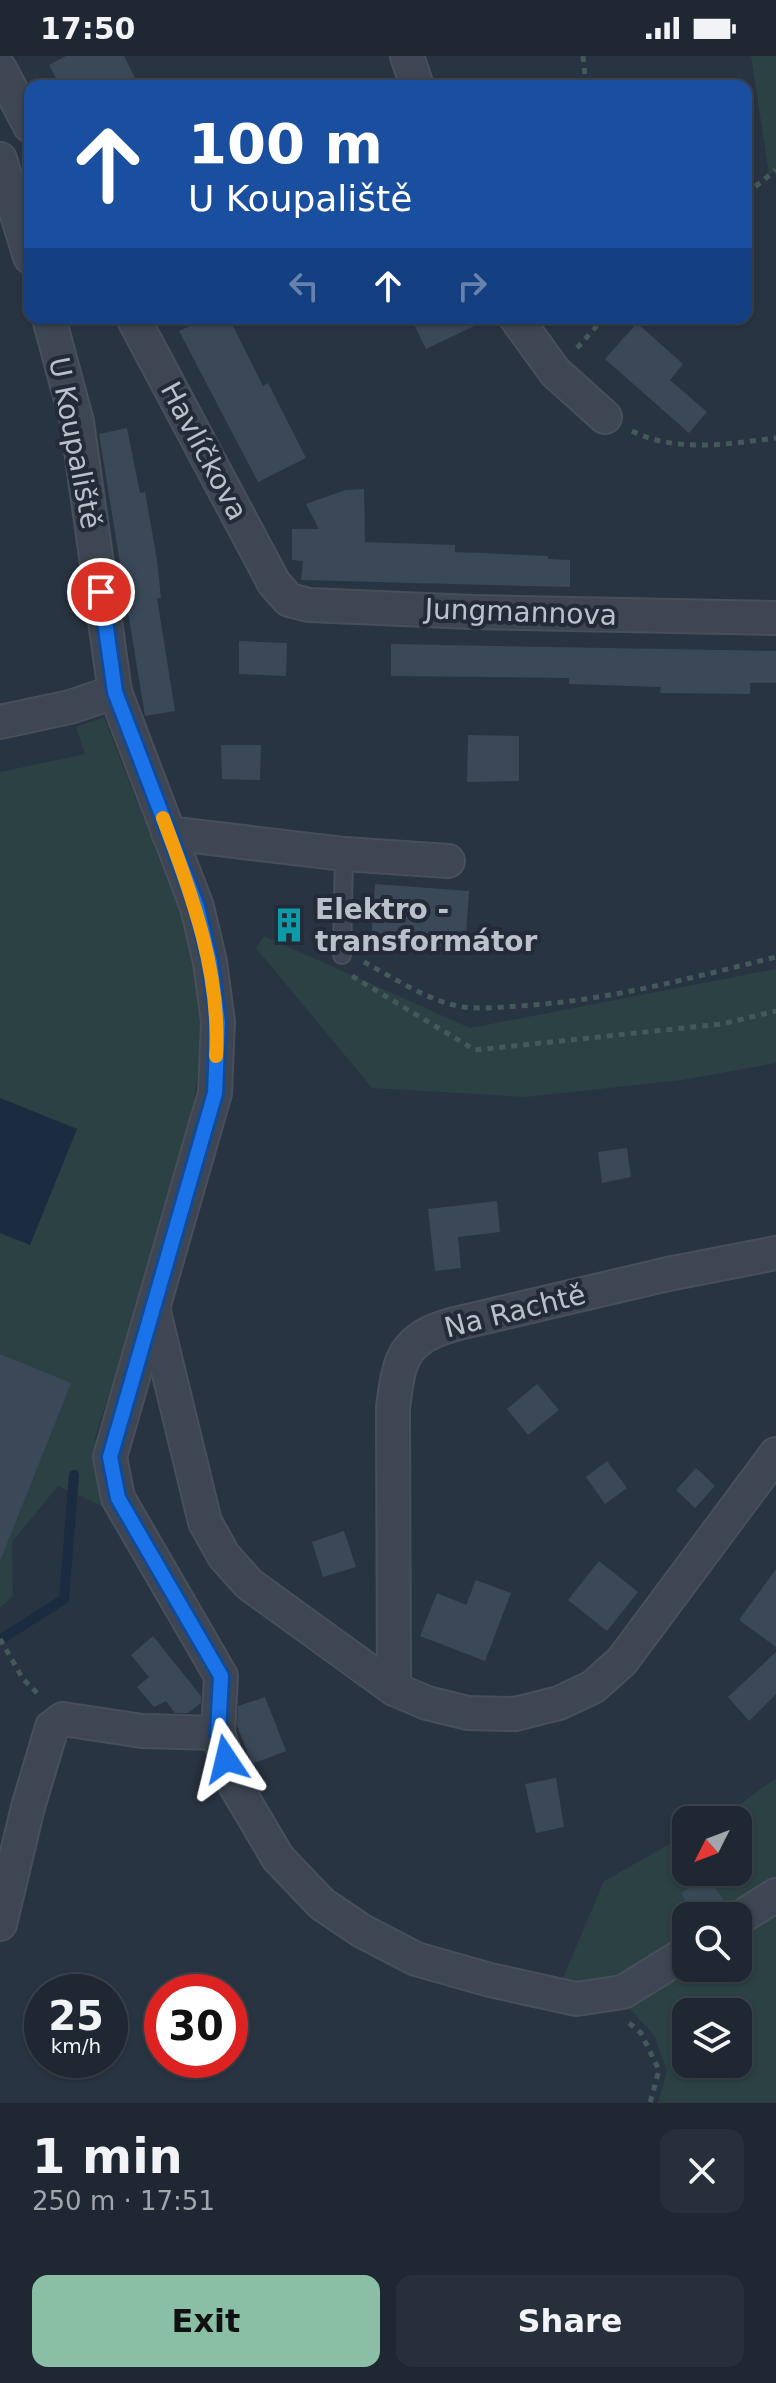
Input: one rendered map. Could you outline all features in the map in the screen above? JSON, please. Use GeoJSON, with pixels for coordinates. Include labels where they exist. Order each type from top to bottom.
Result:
{"type":"FeatureCollection","features":[{"type":"Feature","properties":{"kind":"street"},"geometry":{"type":"LineString","coordinates":[[407,56],[415,80]]}},
{"type":"Feature","properties":{"kind":"street"},"geometry":{"type":"LineString","coordinates":[[0,69],[24,115]]}},
{"type":"Feature","properties":{"kind":"street"},"geometry":{"type":"LineString","coordinates":[[0,159],[24,237]]}},
{"type":"Feature","properties":{"kind":"street","name":"U Koupaliště"},"geometry":{"type":"LineString","coordinates":[[51,324],[77,422],[115,692],[197,907],[210,962],[218,1022],[215,1093],[110,1457],[118,1498],[221,1676],[218,1733]]}},
{"type":"Feature","properties":{"kind":"street","name":"Havlíčkova"},"geometry":{"type":"LineString","coordinates":[[136,324],[274,583]]}},
{"type":"Feature","properties":{"kind":"street"},"geometry":{"type":"LineString","coordinates":[[520,324],[555,372],[605,417]]}},
{"type":"Feature","properties":{"kind":"street","name":"Jungmannova"},"geometry":{"type":"LineString","coordinates":[[274,583],[289,600],[309,605],[473,612],[776,618]]}},
{"type":"Feature","properties":{"kind":"street"},"geometry":{"type":"LineString","coordinates":[[0,722],[70,707],[115,692]]}},
{"type":"Feature","properties":{"kind":"street"},"geometry":{"type":"LineString","coordinates":[[168,833],[344,854],[448,861]]}},
{"type":"Feature","properties":{"kind":"street","name":"Na Rachtě"},"geometry":{"type":"LineString","coordinates":[[394,1689],[393,1408],[397,1376],[408,1349],[418,1338],[455,1324],[668,1274],[776,1253]]}},
{"type":"Feature","properties":{"kind":"street"},"geometry":{"type":"LineString","coordinates":[[153,1309],[205,1522],[224,1556],[249,1584],[394,1689],[427,1703],[468,1713],[515,1714],[559,1703],[593,1687],[622,1661],[776,1454]]}},
{"type":"Feature","properties":{"kind":"street"},"geometry":{"type":"LineString","coordinates":[[0,1924],[28,1807],[52,1727],[63,1719],[142,1731],[218,1733],[235,1785],[278,1858],[322,1904],[362,1931],[416,1959],[490,1980],[576,1999],[623,1992],[672,1962]]}},
{"type":"Feature","properties":{"kind":"street"},"geometry":{"type":"LineString","coordinates":[[752,1910],[776,1895]]}},
{"type":"Feature","properties":{"kind":"lane"},"geometry":{"type":"LineString","coordinates":[[342,953],[344,854]]}},
{"type":"Feature","properties":{"kind":"path"},"geometry":{"type":"LineString","coordinates":[[583,56],[585,80]]}},
{"type":"Feature","properties":{"kind":"path"},"geometry":{"type":"LineString","coordinates":[[752,189],[776,170]]}},
{"type":"Feature","properties":{"kind":"path"},"geometry":{"type":"LineString","coordinates":[[605,417],[650,440],[711,446],[776,438]]}},
{"type":"Feature","properties":{"kind":"path"},"geometry":{"type":"LineString","coordinates":[[776,957],[672,982],[576,1000],[487,1008],[457,1006],[342,953],[333,964],[475,1050],[722,1024],[776,1011]]}},
{"type":"Feature","properties":{"kind":"path"},"geometry":{"type":"LineString","coordinates":[[0,1639],[23,1679]]}},
{"type":"Feature","properties":{"kind":"path"},"geometry":{"type":"LineString","coordinates":[[576,1999],[618,2014],[641,2033],[659,2070],[650,2103]]}},
{"type":"Feature","properties":{"kind":"green space"},"geometry":{"type":"Polygon","coordinates":[[[751,56],[776,56],[776,170],[769,175],[751,56]]]}},
{"type":"Feature","properties":{"kind":"green space"},"geometry":{"type":"Polygon","coordinates":[[[104,717],[192,943],[206,1025],[181,1177],[95,1437],[102,1506],[58,1486],[12,1542],[13,1596],[0,1608],[0,772],[85,754],[76,727],[104,717]]]}},
{"type":"Feature","properties":{"kind":"green space"},"geometry":{"type":"Polygon","coordinates":[[[264,936],[470,1028],[776,969],[776,1063],[682,1080],[526,1097],[372,1088],[256,948],[264,936]]]}},
{"type":"Feature","properties":{"kind":"green space"},"geometry":{"type":"Polygon","coordinates":[[[776,1778],[776,2103],[658,2103],[667,2071],[654,2035],[620,1998],[563,1978],[604,1881],[672,1843],[672,1886],[752,1886],[752,1806],[738,1806],[776,1778]]]}},
{"type":"Feature","properties":{"kind":"water"},"geometry":{"type":"Polygon","coordinates":[[[0,1098],[77,1129],[30,1245],[0,1233],[0,1098]]]}},
{"type":"Feature","properties":{"kind":"building"},"geometry":{"type":"Polygon","coordinates":[[[66,56],[124,56],[136,80],[57,80],[49,65],[66,56]]]}},
{"type":"Feature","properties":{"kind":"building"},"geometry":{"type":"Polygon","coordinates":[[[194,324],[232,324],[263,386],[268,383],[306,458],[258,482],[179,331],[194,324]]]}},
{"type":"Feature","properties":{"kind":"building"},"geometry":{"type":"Polygon","coordinates":[[[414,324],[478,324],[426,349],[414,324]]]}},
{"type":"Feature","properties":{"kind":"building"},"geometry":{"type":"Polygon","coordinates":[[[638,324],[683,364],[670,380],[707,412],[689,433],[605,359],[638,324]]]}},
{"type":"Feature","properties":{"kind":"building"},"geometry":{"type":"Polygon","coordinates":[[[127,428],[140,493],[145,492],[157,560],[161,598],[157,598],[175,711],[145,716],[99,434],[127,428]]]}},
{"type":"Feature","properties":{"kind":"building"},"geometry":{"type":"Polygon","coordinates":[[[364,489],[365,542],[455,545],[455,552],[548,556],[548,559],[570,560],[570,587],[301,580],[303,561],[292,560],[292,529],[319,529],[306,504],[345,490],[364,489]]]}},
{"type":"Feature","properties":{"kind":"building"},"geometry":{"type":"Polygon","coordinates":[[[239,641],[287,643],[286,676],[239,674],[239,641]]]}},
{"type":"Feature","properties":{"kind":"building"},"geometry":{"type":"Polygon","coordinates":[[[391,644],[776,651],[776,683],[750,683],[750,694],[660,693],[661,687],[569,684],[569,678],[391,676],[391,644]]]}},
{"type":"Feature","properties":{"kind":"building"},"geometry":{"type":"Polygon","coordinates":[[[468,735],[519,736],[519,781],[467,782],[468,735]]]}},
{"type":"Feature","properties":{"kind":"building"},"geometry":{"type":"Polygon","coordinates":[[[221,745],[261,745],[260,780],[222,779],[221,745]]]}},
{"type":"Feature","properties":{"kind":"building"},"geometry":{"type":"Polygon","coordinates":[[[375,884],[469,891],[465,949],[371,943],[375,884]]]}},
{"type":"Feature","properties":{"kind":"building"},"geometry":{"type":"Polygon","coordinates":[[[627,1148],[631,1177],[602,1183],[598,1152],[627,1148]]]}},
{"type":"Feature","properties":{"kind":"building"},"geometry":{"type":"Polygon","coordinates":[[[497,1201],[500,1232],[458,1237],[461,1268],[435,1271],[428,1209],[497,1201]]]}},
{"type":"Feature","properties":{"kind":"building"},"geometry":{"type":"Polygon","coordinates":[[[0,1354],[71,1383],[1,1559],[0,1559],[0,1354]]]}},
{"type":"Feature","properties":{"kind":"building"},"geometry":{"type":"Polygon","coordinates":[[[537,1384],[559,1410],[528,1435],[507,1409],[537,1384]]]}},
{"type":"Feature","properties":{"kind":"building"},"geometry":{"type":"Polygon","coordinates":[[[607,1461],[627,1488],[605,1504],[586,1477],[607,1461]]]}},
{"type":"Feature","properties":{"kind":"building"},"geometry":{"type":"Polygon","coordinates":[[[696,1468],[715,1486],[695,1508],[676,1490],[696,1468]]]}},
{"type":"Feature","properties":{"kind":"building"},"geometry":{"type":"Polygon","coordinates":[[[344,1531],[356,1567],[323,1577],[312,1542],[344,1531]]]}},
{"type":"Feature","properties":{"kind":"building"},"geometry":{"type":"Polygon","coordinates":[[[599,1561],[638,1592],[607,1631],[568,1600],[599,1561]]]}},
{"type":"Feature","properties":{"kind":"building"},"geometry":{"type":"Polygon","coordinates":[[[776,1569],[776,1647],[739,1620],[776,1569]]]}},
{"type":"Feature","properties":{"kind":"building"},"geometry":{"type":"Polygon","coordinates":[[[476,1580],[511,1593],[485,1661],[420,1636],[437,1593],[466,1605],[476,1580]]]}},
{"type":"Feature","properties":{"kind":"building"},"geometry":{"type":"Polygon","coordinates":[[[153,1636],[201,1696],[201,1703],[188,1713],[175,1713],[166,1701],[154,1707],[137,1687],[149,1677],[131,1655],[153,1636]]]}},
{"type":"Feature","properties":{"kind":"building"},"geometry":{"type":"Polygon","coordinates":[[[776,1652],[776,1694],[749,1721],[728,1697],[776,1652]]]}},
{"type":"Feature","properties":{"kind":"building"},"geometry":{"type":"Polygon","coordinates":[[[265,1697],[286,1751],[252,1764],[237,1726],[238,1706],[265,1697]]]}},
{"type":"Feature","properties":{"kind":"building"},"geometry":{"type":"Polygon","coordinates":[[[556,1778],[564,1827],[536,1833],[525,1784],[556,1778]]]}},
{"type":"Feature","properties":{"kind":"building"},"geometry":{"type":"Polygon","coordinates":[[[692,1886],[714,1886],[725,1902],[687,1902],[681,1893],[692,1886]]]}},
{"type":"Feature","properties":{"kind":"waterway"},"geometry":{"type":"LineString","coordinates":[[0,1640],[64,1599],[74,1475]]}},
{"type":"Feature","properties":{"kind":"slow traffic"},"geometry":{"type":"LineString","coordinates":[[163,818],[197,907],[210,962],[218,1022],[216,1056]]}},
{"type":"Feature","properties":{"kind":"place","name":"Elektro - transformátor"},"geometry":{"type":"Point","coordinates":[289,925]}},
{"type":"Feature","properties":{"kind":"route"},"geometry":{"type":"LineString","coordinates":[[101,592],[115,692],[197,907],[210,962],[218,1022],[215,1093],[110,1457],[118,1498],[221,1676],[218,1733],[226,1759]]}}]}
